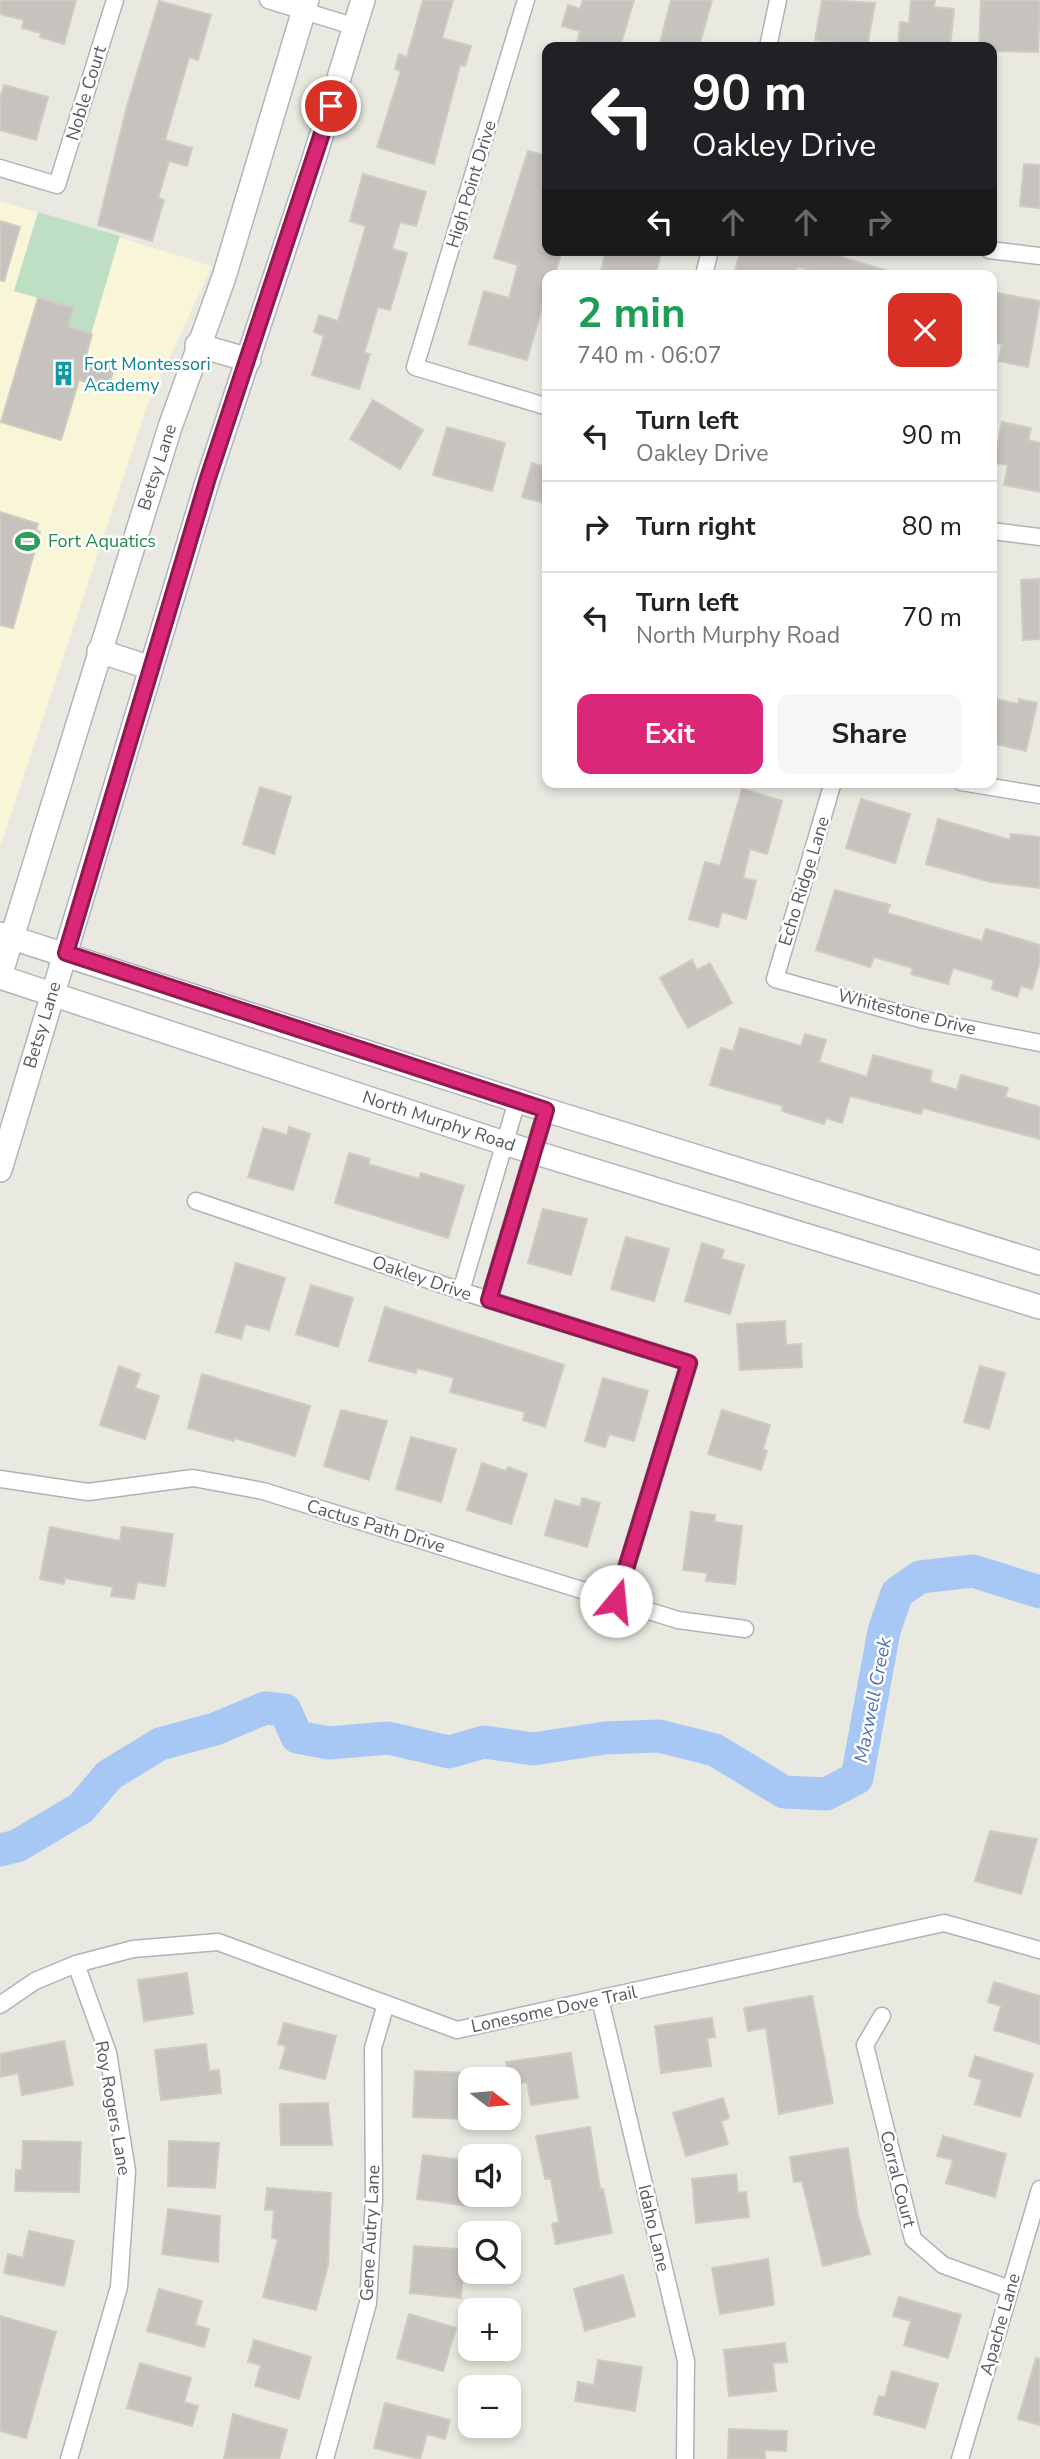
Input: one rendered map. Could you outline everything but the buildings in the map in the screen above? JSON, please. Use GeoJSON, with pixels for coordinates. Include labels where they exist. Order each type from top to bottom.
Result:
{"type":"FeatureCollection","features":[{"type":"Feature","properties":{"kind":"main road","name":"Betsy Lane"},"geometry":{"type":"LineString","coordinates":[[0,1170],[208,478],[363,0]]}},
{"type":"Feature","properties":{"kind":"main road","name":"Betsy Lane"},"geometry":{"type":"LineString","coordinates":[[0,976],[6,936],[197,345],[224,277],[306,5]]}},
{"type":"Feature","properties":{"kind":"main road"},"geometry":{"type":"LineString","coordinates":[[197,345],[248,360]]}},
{"type":"Feature","properties":{"kind":"main road"},"geometry":{"type":"LineString","coordinates":[[99,651],[151,668]]}},
{"type":"Feature","properties":{"kind":"main road"},"geometry":{"type":"LineString","coordinates":[[6,936],[66,953],[517,1101],[1040,1263]]}},
{"type":"Feature","properties":{"kind":"main road","name":"North Murphy Road"},"geometry":{"type":"LineString","coordinates":[[0,976],[504,1143],[1040,1307]]}},
{"type":"Feature","properties":{"kind":"street","name":"Noble Court"},"geometry":{"type":"LineString","coordinates":[[0,168],[57,185],[115,0]]}},
{"type":"Feature","properties":{"kind":"street"},"geometry":{"type":"LineString","coordinates":[[268,0],[306,5],[356,26]]}},
{"type":"Feature","properties":{"kind":"street","name":"High Point Drive"},"geometry":{"type":"LineString","coordinates":[[526,0],[415,367],[542,405]]}},
{"type":"Feature","properties":{"kind":"street"},"geometry":{"type":"LineString","coordinates":[[769,42],[778,0]]}},
{"type":"Feature","properties":{"kind":"street"},"geometry":{"type":"LineString","coordinates":[[997,251],[1040,256]]}},
{"type":"Feature","properties":{"kind":"street"},"geometry":{"type":"LineString","coordinates":[[997,532],[1040,537]]}},
{"type":"Feature","properties":{"kind":"street","name":"Echo Ridge Lane"},"geometry":{"type":"LineString","coordinates":[[775,979],[831,788]]}},
{"type":"Feature","properties":{"kind":"street"},"geometry":{"type":"LineString","coordinates":[[997,788],[1040,795]]}},
{"type":"Feature","properties":{"kind":"street","name":"Whitestone Drive"},"geometry":{"type":"LineString","coordinates":[[775,979],[924,1020],[1040,1043]]}},
{"type":"Feature","properties":{"kind":"street"},"geometry":{"type":"LineString","coordinates":[[461,1291],[517,1101]]}},
{"type":"Feature","properties":{"kind":"street"},"geometry":{"type":"LineString","coordinates":[[489,1300],[546,1110]]}},
{"type":"Feature","properties":{"kind":"street","name":"Oakley Drive"},"geometry":{"type":"LineString","coordinates":[[195,1201],[461,1291],[689,1363],[616,1601]]}},
{"type":"Feature","properties":{"kind":"street","name":"Cactus Path Drive"},"geometry":{"type":"LineString","coordinates":[[0,1479],[88,1492],[193,1478],[263,1491],[677,1620],[745,1629]]}},
{"type":"Feature","properties":{"kind":"street","name":"Lonesome Dove Trail"},"geometry":{"type":"LineString","coordinates":[[0,2005],[35,1981],[76,1964],[133,1949],[218,1942],[457,2030],[944,1923],[1040,1950]]}},
{"type":"Feature","properties":{"kind":"street","name":"Roy Rogers Lane"},"geometry":{"type":"LineString","coordinates":[[69,2459],[119,2287],[127,2171],[108,2053],[76,1964]]}},
{"type":"Feature","properties":{"kind":"street","name":"Idaho Lane"},"geometry":{"type":"LineString","coordinates":[[600,1999],[686,2361],[685,2459]]}},
{"type":"Feature","properties":{"kind":"street","name":"Gene Autry Lane"},"geometry":{"type":"LineString","coordinates":[[325,2459],[368,2303],[374,2200],[373,2048],[386,2004]]}},
{"type":"Feature","properties":{"kind":"street","name":"Corral Court"},"geometry":{"type":"LineString","coordinates":[[882,2016],[865,2045],[914,2239],[943,2265],[1010,2289]]}},
{"type":"Feature","properties":{"kind":"street","name":"Apache Lane"},"geometry":{"type":"LineString","coordinates":[[960,2459],[1040,2189]]}},
{"type":"Feature","properties":{"kind":"shaded area"},"geometry":{"type":"Polygon","coordinates":[[[0,201],[212,266],[147,406],[0,847],[0,201]]]}},
{"type":"Feature","properties":{"kind":"green space"},"geometry":{"type":"Polygon","coordinates":[[[38,212],[120,236],[91,334],[68,327],[73,308],[14,291],[38,212]]]}},
{"type":"Feature","properties":{"kind":"waterway","name":"Maxwell Creek"},"geometry":{"type":"LineString","coordinates":[[0,1850],[17,1846],[81,1808],[109,1775],[160,1744],[215,1729],[265,1708],[285,1710],[297,1737],[329,1743],[388,1738],[449,1752],[484,1742],[533,1749],[605,1738],[659,1736],[715,1750],[784,1792],[826,1794],[857,1778],[884,1631],[897,1593],[920,1577],[973,1571],[1040,1592]]}},
{"type":"Feature","properties":{"kind":"place","name":"Fort Montessori Academy"},"geometry":{"type":"Point","coordinates":[64,374]}},
{"type":"Feature","properties":{"kind":"place","name":"Fort Aquatics"},"geometry":{"type":"Point","coordinates":[28,541]}},
{"type":"Feature","properties":{"kind":"route"},"geometry":{"type":"LineString","coordinates":[[331,106],[208,478],[66,953],[546,1110],[489,1300],[689,1363],[616,1601]]}}]}
